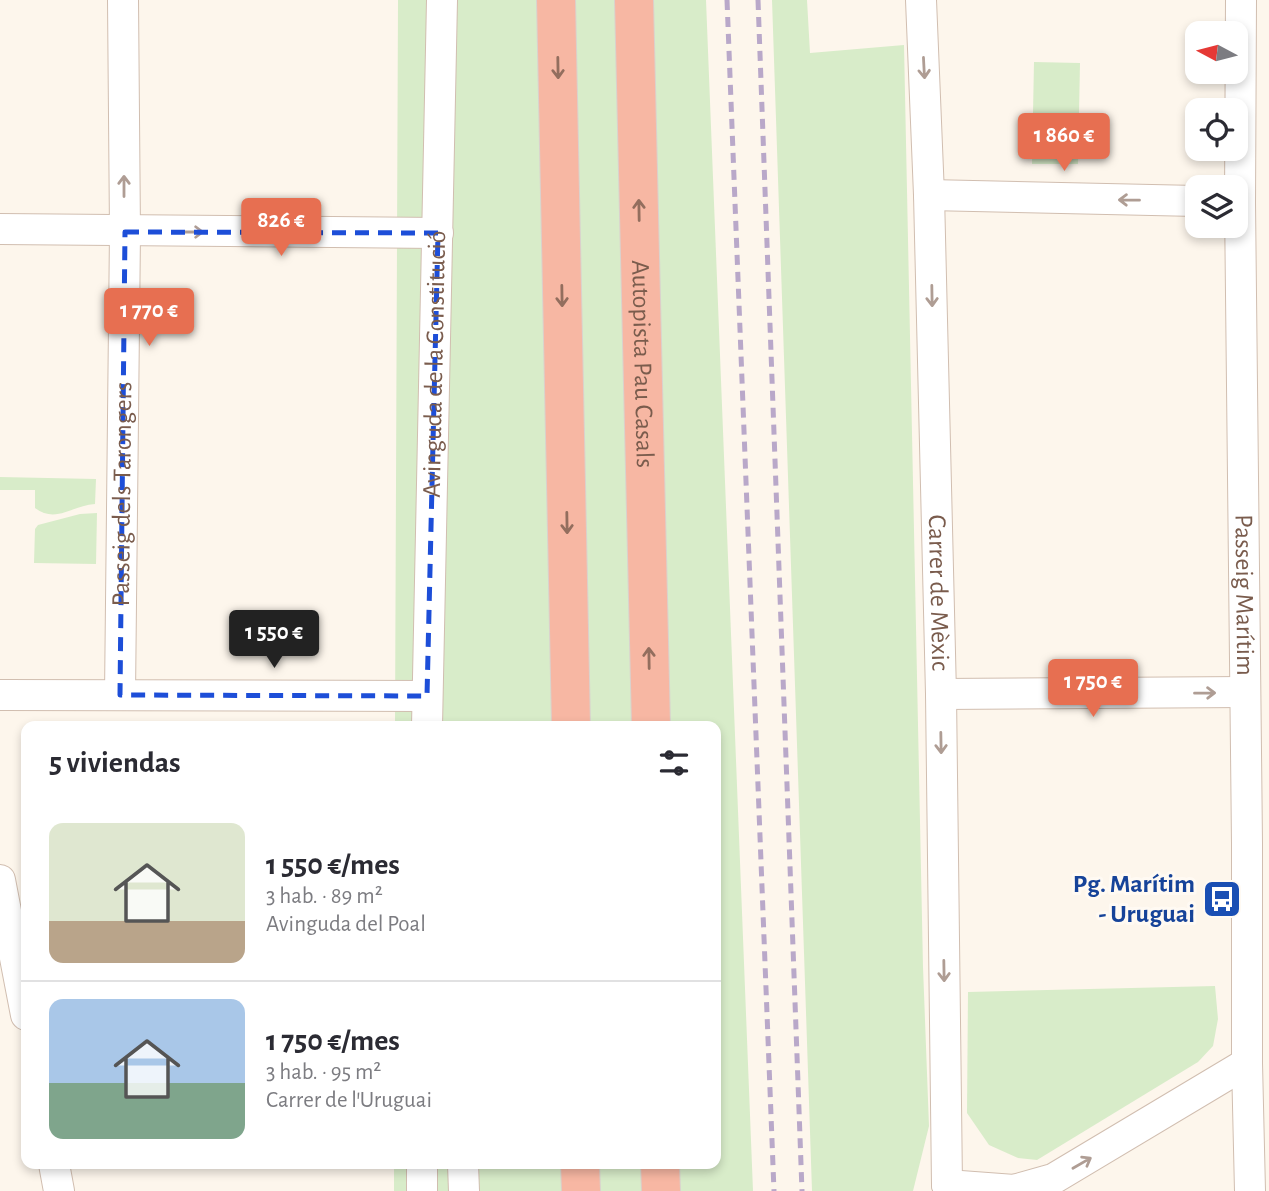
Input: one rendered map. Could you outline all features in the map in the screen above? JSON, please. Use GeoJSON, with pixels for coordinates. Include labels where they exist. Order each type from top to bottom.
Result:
{"type":"FeatureCollection","features":[{"type":"Feature","properties":{"kind":"highway"},"geometry":{"type":"LineString","coordinates":[[556,0],[571,721]]}},
{"type":"Feature","properties":{"kind":"highway","name":"Autopista Pau Casals"},"geometry":{"type":"LineString","coordinates":[[634,0],[651,721]]}},
{"type":"Feature","properties":{"kind":"highway"},"geometry":{"type":"LineString","coordinates":[[580,1169],[581,1191]]}},
{"type":"Feature","properties":{"kind":"highway"},"geometry":{"type":"LineString","coordinates":[[660,1169],[661,1191]]}},
{"type":"Feature","properties":{"kind":"street","name":"Passeig dels Tarongers"},"geometry":{"type":"LineString","coordinates":[[120,695],[125,232],[123,0]]}},
{"type":"Feature","properties":{"kind":"street","name":"Avinguda de la Constitució"},"geometry":{"type":"LineString","coordinates":[[427,721],[442,0]]}},
{"type":"Feature","properties":{"kind":"street","name":"Carrer de Mèxic"},"geometry":{"type":"LineString","coordinates":[[921,0],[929,195],[941,694],[944,1188]]}},
{"type":"Feature","properties":{"kind":"street","name":"Passeig Marítim"},"geometry":{"type":"LineString","coordinates":[[1238,175],[1241,0]]}},
{"type":"Feature","properties":{"kind":"street"},"geometry":{"type":"LineString","coordinates":[[929,195],[1185,201]]}},
{"type":"Feature","properties":{"kind":"street"},"geometry":{"type":"LineString","coordinates":[[0,229],[438,233]]}},
{"type":"Feature","properties":{"kind":"street","name":"Passeig Marítim"},"geometry":{"type":"LineString","coordinates":[[1239,238],[1247,1063],[1251,1191]]}},
{"type":"Feature","properties":{"kind":"street"},"geometry":{"type":"LineString","coordinates":[[941,694],[1245,692]]}},
{"type":"Feature","properties":{"kind":"street"},"geometry":{"type":"LineString","coordinates":[[0,695],[427,696]]}},
{"type":"Feature","properties":{"kind":"street"},"geometry":{"type":"LineString","coordinates":[[0,880],[21,979]]}},
{"type":"Feature","properties":{"kind":"street"},"geometry":{"type":"LineString","coordinates":[[944,1188],[1014,1190],[1053,1179],[1247,1063]]}},
{"type":"Feature","properties":{"kind":"street"},"geometry":{"type":"LineString","coordinates":[[55,1169],[59,1191]]}},
{"type":"Feature","properties":{"kind":"street"},"geometry":{"type":"LineString","coordinates":[[422,1169],[422,1191]]}},
{"type":"Feature","properties":{"kind":"street"},"geometry":{"type":"LineString","coordinates":[[463,1169],[464,1191]]}},
{"type":"Feature","properties":{"kind":"highlighted area"},"geometry":{"type":"Polygon","coordinates":[[[125,232],[438,233],[427,696],[120,695],[125,232]]]}},
{"type":"Feature","properties":{"kind":"green space"},"geometry":{"type":"Polygon","coordinates":[[[398,0],[706,0],[753,1191],[394,1191],[394,1169],[721,1169],[721,721],[395,721],[398,0]]]}},
{"type":"Feature","properties":{"kind":"green space"},"geometry":{"type":"Polygon","coordinates":[[[772,0],[807,0],[810,53],[904,45],[923,967],[929,1126],[913,1191],[812,1191],[772,0]]]}},
{"type":"Feature","properties":{"kind":"green space"},"geometry":{"type":"Polygon","coordinates":[[[1034,62],[1080,63],[1078,164],[1032,164],[1034,62]]]}},
{"type":"Feature","properties":{"kind":"green space"},"geometry":{"type":"Polygon","coordinates":[[[0,477],[96,479],[95,504],[50,514],[35,508],[35,490],[0,490],[0,477]]]}},
{"type":"Feature","properties":{"kind":"green space"},"geometry":{"type":"Polygon","coordinates":[[[97,513],[96,564],[34,563],[35,529],[38,525],[80,514],[97,513]]]}},
{"type":"Feature","properties":{"kind":"green space"},"geometry":{"type":"Polygon","coordinates":[[[1215,986],[1218,1019],[1213,1046],[1198,1062],[1037,1160],[1018,1158],[989,1145],[967,1113],[968,992],[1215,986]]]}},
{"type":"Feature","properties":{"kind":"railway"},"geometry":{"type":"LineString","coordinates":[[727,0],[774,1191]]}},
{"type":"Feature","properties":{"kind":"railway"},"geometry":{"type":"LineString","coordinates":[[758,0],[802,1191]]}},
{"type":"Feature","properties":{"kind":"place","name":"Pg. Marítim - Uruguai"},"geometry":{"type":"Point","coordinates":[1222,899]}}]}
